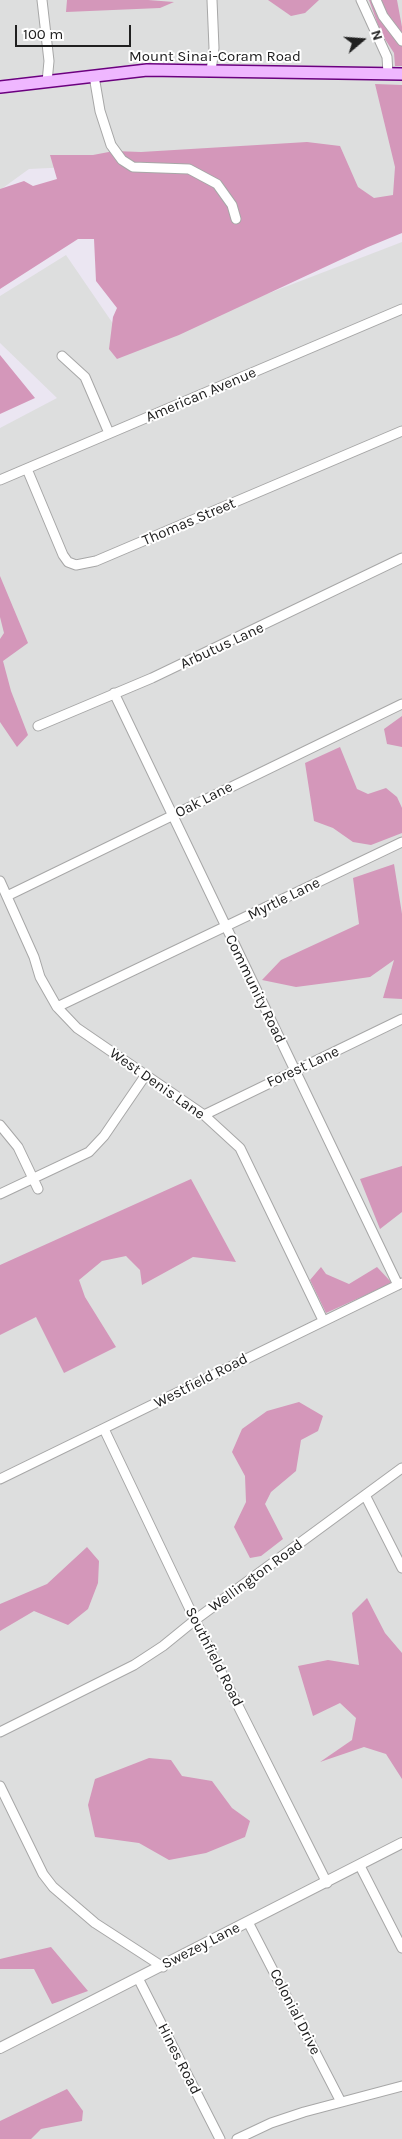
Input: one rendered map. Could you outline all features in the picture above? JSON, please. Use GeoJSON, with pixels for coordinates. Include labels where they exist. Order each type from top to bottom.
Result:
{"type":"FeatureCollection","features":[{"type":"Feature","properties":{"kind":"main road","name":"Mount Sinai-Coram Road"},"geometry":{"type":"LineString","coordinates":[[0,87],[147,70],[402,74]]}},
{"type":"Feature","properties":{"kind":"street"},"geometry":{"type":"LineString","coordinates":[[42,0],[48,61],[47,82]]}},
{"type":"Feature","properties":{"kind":"street"},"geometry":{"type":"LineString","coordinates":[[211,70],[214,48],[212,0]]}},
{"type":"Feature","properties":{"kind":"street"},"geometry":{"type":"LineString","coordinates":[[361,0],[387,58],[388,74]]}},
{"type":"Feature","properties":{"kind":"street"},"geometry":{"type":"LineString","coordinates":[[376,0],[383,16],[402,41]]}},
{"type":"Feature","properties":{"kind":"street"},"geometry":{"type":"LineString","coordinates":[[94,76],[100,111],[108,137],[111,145],[122,160],[133,167],[189,168],[217,184],[232,205],[236,219]]}},
{"type":"Feature","properties":{"kind":"street","name":"American Avenue"},"geometry":{"type":"LineString","coordinates":[[0,480],[402,309]]}},
{"type":"Feature","properties":{"kind":"street"},"geometry":{"type":"LineString","coordinates":[[62,356],[85,377],[109,433]]}},
{"type":"Feature","properties":{"kind":"street","name":"Thomas Street"},"geometry":{"type":"LineString","coordinates":[[27,470],[63,555],[68,562],[76,565],[96,561],[402,431]]}},
{"type":"Feature","properties":{"kind":"street","name":"Arbutus Lane"},"geometry":{"type":"LineString","coordinates":[[38,726],[203,655],[402,558]]}},
{"type":"Feature","properties":{"kind":"street","name":"Community Road"},"geometry":{"type":"LineString","coordinates":[[114,693],[294,1070],[400,1284]]}},
{"type":"Feature","properties":{"kind":"street","name":"Oak Lane"},"geometry":{"type":"LineString","coordinates":[[7,896],[402,704]]}},
{"type":"Feature","properties":{"kind":"street","name":"Myrtle Lane"},"geometry":{"type":"LineString","coordinates":[[57,1007],[402,842]]}},
{"type":"Feature","properties":{"kind":"street","name":"West Denis Lane"},"geometry":{"type":"LineString","coordinates":[[0,881],[34,957],[40,977],[57,1007],[77,1028],[204,1115],[240,1148],[323,1320]]}},
{"type":"Feature","properties":{"kind":"street","name":"Forest Lane"},"geometry":{"type":"LineString","coordinates":[[204,1115],[402,1019]]}},
{"type":"Feature","properties":{"kind":"street"},"geometry":{"type":"LineString","coordinates":[[0,1194],[89,1152],[104,1136],[146,1076]]}},
{"type":"Feature","properties":{"kind":"street"},"geometry":{"type":"LineString","coordinates":[[0,1125],[18,1148],[38,1189]]}},
{"type":"Feature","properties":{"kind":"street","name":"Westfield Road"},"geometry":{"type":"LineString","coordinates":[[0,1479],[400,1284]]}},
{"type":"Feature","properties":{"kind":"street","name":"Southfield Road"},"geometry":{"type":"LineString","coordinates":[[104,1429],[195,1620],[327,1883]]}},
{"type":"Feature","properties":{"kind":"street","name":"Wellington Road"},"geometry":{"type":"LineString","coordinates":[[0,1732],[134,1665],[163,1646],[195,1620],[402,1468]]}},
{"type":"Feature","properties":{"kind":"street"},"geometry":{"type":"LineString","coordinates":[[365,1495],[402,1568]]}},
{"type":"Feature","properties":{"kind":"street"},"geometry":{"type":"LineString","coordinates":[[0,1786],[39,1867],[53,1888],[96,1923],[163,1967]]}},
{"type":"Feature","properties":{"kind":"street","name":"Swezey Lane"},"geometry":{"type":"LineString","coordinates":[[0,2048],[163,1967],[402,1843]]}},
{"type":"Feature","properties":{"kind":"street"},"geometry":{"type":"LineString","coordinates":[[360,1866],[402,1948]]}},
{"type":"Feature","properties":{"kind":"street","name":"Colonial Drive"},"geometry":{"type":"LineString","coordinates":[[248,1922],[341,2102]]}},
{"type":"Feature","properties":{"kind":"street","name":"Hines Road"},"geometry":{"type":"LineString","coordinates":[[138,1978],[220,2139]]}},
{"type":"Feature","properties":{"kind":"street"},"geometry":{"type":"LineString","coordinates":[[237,2139],[281,2119],[402,2086]]}},
{"type":"Feature","properties":{"kind":"shaded area"},"geometry":{"type":"Polygon","coordinates":[[[0,0],[402,0],[402,215],[340,219],[319,155],[29,169],[0,190],[0,0]]]}},
{"type":"Feature","properties":{"kind":"shaded area"},"geometry":{"type":"Polygon","coordinates":[[[67,0],[148,0],[174,2],[160,8],[66,12],[67,0]]]}},
{"type":"Feature","properties":{"kind":"shaded area"},"geometry":{"type":"Polygon","coordinates":[[[268,0],[319,0],[305,13],[291,16],[268,0]]]}},
{"type":"Feature","properties":{"kind":"shaded area"},"geometry":{"type":"Polygon","coordinates":[[[369,0],[397,0],[402,27],[402,66],[395,66],[394,53],[381,33],[369,0]]]}},
{"type":"Feature","properties":{"kind":"shaded area"},"geometry":{"type":"Polygon","coordinates":[[[375,84],[402,85],[402,233],[179,335],[117,359],[109,349],[113,317],[117,308],[96,281],[94,239],[78,239],[0,289],[0,189],[24,181],[33,186],[57,179],[50,155],[93,155],[114,151],[141,152],[307,142],[340,146],[358,187],[374,198],[393,195],[395,167],[375,84]]]}},
{"type":"Feature","properties":{"kind":"shaded area"},"geometry":{"type":"Polygon","coordinates":[[[402,242],[402,2139],[0,2139],[0,428],[57,398],[0,343],[0,296],[66,255],[129,347],[402,242]]]}},
{"type":"Feature","properties":{"kind":"shaded area"},"geometry":{"type":"Polygon","coordinates":[[[0,355],[35,398],[0,414],[0,355]]]}},
{"type":"Feature","properties":{"kind":"shaded area"},"geometry":{"type":"Polygon","coordinates":[[[0,576],[28,643],[3,661],[11,691],[28,735],[17,747],[0,722],[0,639],[4,633],[0,617],[0,576]]]}},
{"type":"Feature","properties":{"kind":"shaded area"},"geometry":{"type":"Polygon","coordinates":[[[402,716],[402,747],[387,744],[384,729],[402,716]]]}},
{"type":"Feature","properties":{"kind":"shaded area"},"geometry":{"type":"Polygon","coordinates":[[[340,747],[357,789],[368,794],[386,788],[397,797],[402,808],[402,833],[371,845],[353,842],[333,828],[314,821],[305,763],[340,747]]]}},
{"type":"Feature","properties":{"kind":"shaded area"},"geometry":{"type":"Polygon","coordinates":[[[394,864],[402,914],[402,999],[383,998],[394,960],[370,977],[296,987],[262,980],[281,960],[359,924],[353,878],[394,864]]]}},
{"type":"Feature","properties":{"kind":"shaded area"},"geometry":{"type":"Polygon","coordinates":[[[402,1166],[402,1212],[380,1229],[360,1179],[402,1166]]]}},
{"type":"Feature","properties":{"kind":"shaded area"},"geometry":{"type":"Polygon","coordinates":[[[191,1179],[236,1262],[193,1257],[142,1285],[140,1270],[126,1256],[102,1261],[79,1280],[85,1297],[116,1347],[64,1373],[36,1317],[0,1335],[0,1265],[191,1179]]]}},
{"type":"Feature","properties":{"kind":"shaded area"},"geometry":{"type":"Polygon","coordinates":[[[321,1267],[326,1274],[349,1284],[377,1267],[392,1283],[326,1313],[310,1280],[321,1267]]]}},
{"type":"Feature","properties":{"kind":"shaded area"},"geometry":{"type":"Polygon","coordinates":[[[299,1402],[323,1416],[318,1431],[301,1440],[296,1471],[271,1492],[265,1504],[283,1539],[261,1556],[250,1558],[234,1527],[246,1502],[245,1476],[232,1452],[242,1429],[267,1411],[299,1402]]]}},
{"type":"Feature","properties":{"kind":"shaded area"},"geometry":{"type":"Polygon","coordinates":[[[87,1547],[99,1561],[98,1583],[88,1609],[68,1625],[34,1611],[0,1631],[0,1604],[47,1584],[87,1547]]]}},
{"type":"Feature","properties":{"kind":"shaded area"},"geometry":{"type":"Polygon","coordinates":[[[367,1598],[385,1633],[402,1653],[402,1779],[386,1754],[364,1747],[320,1762],[352,1740],[356,1718],[340,1703],[313,1716],[298,1666],[328,1660],[359,1665],[352,1613],[367,1598]]]}},
{"type":"Feature","properties":{"kind":"shaded area"},"geometry":{"type":"Polygon","coordinates":[[[149,1758],[171,1760],[182,1776],[212,1781],[232,1808],[250,1821],[245,1837],[206,1853],[169,1860],[139,1843],[95,1837],[88,1805],[95,1779],[149,1758]]]}},
{"type":"Feature","properties":{"kind":"shaded area"},"geometry":{"type":"Polygon","coordinates":[[[51,1947],[88,1991],[52,2004],[34,1969],[0,1969],[0,1959],[51,1947]]]}},
{"type":"Feature","properties":{"kind":"shaded area"},"geometry":{"type":"Polygon","coordinates":[[[67,2089],[83,2111],[82,2121],[41,2129],[31,2139],[0,2139],[0,2121],[67,2089]]]}}]}
